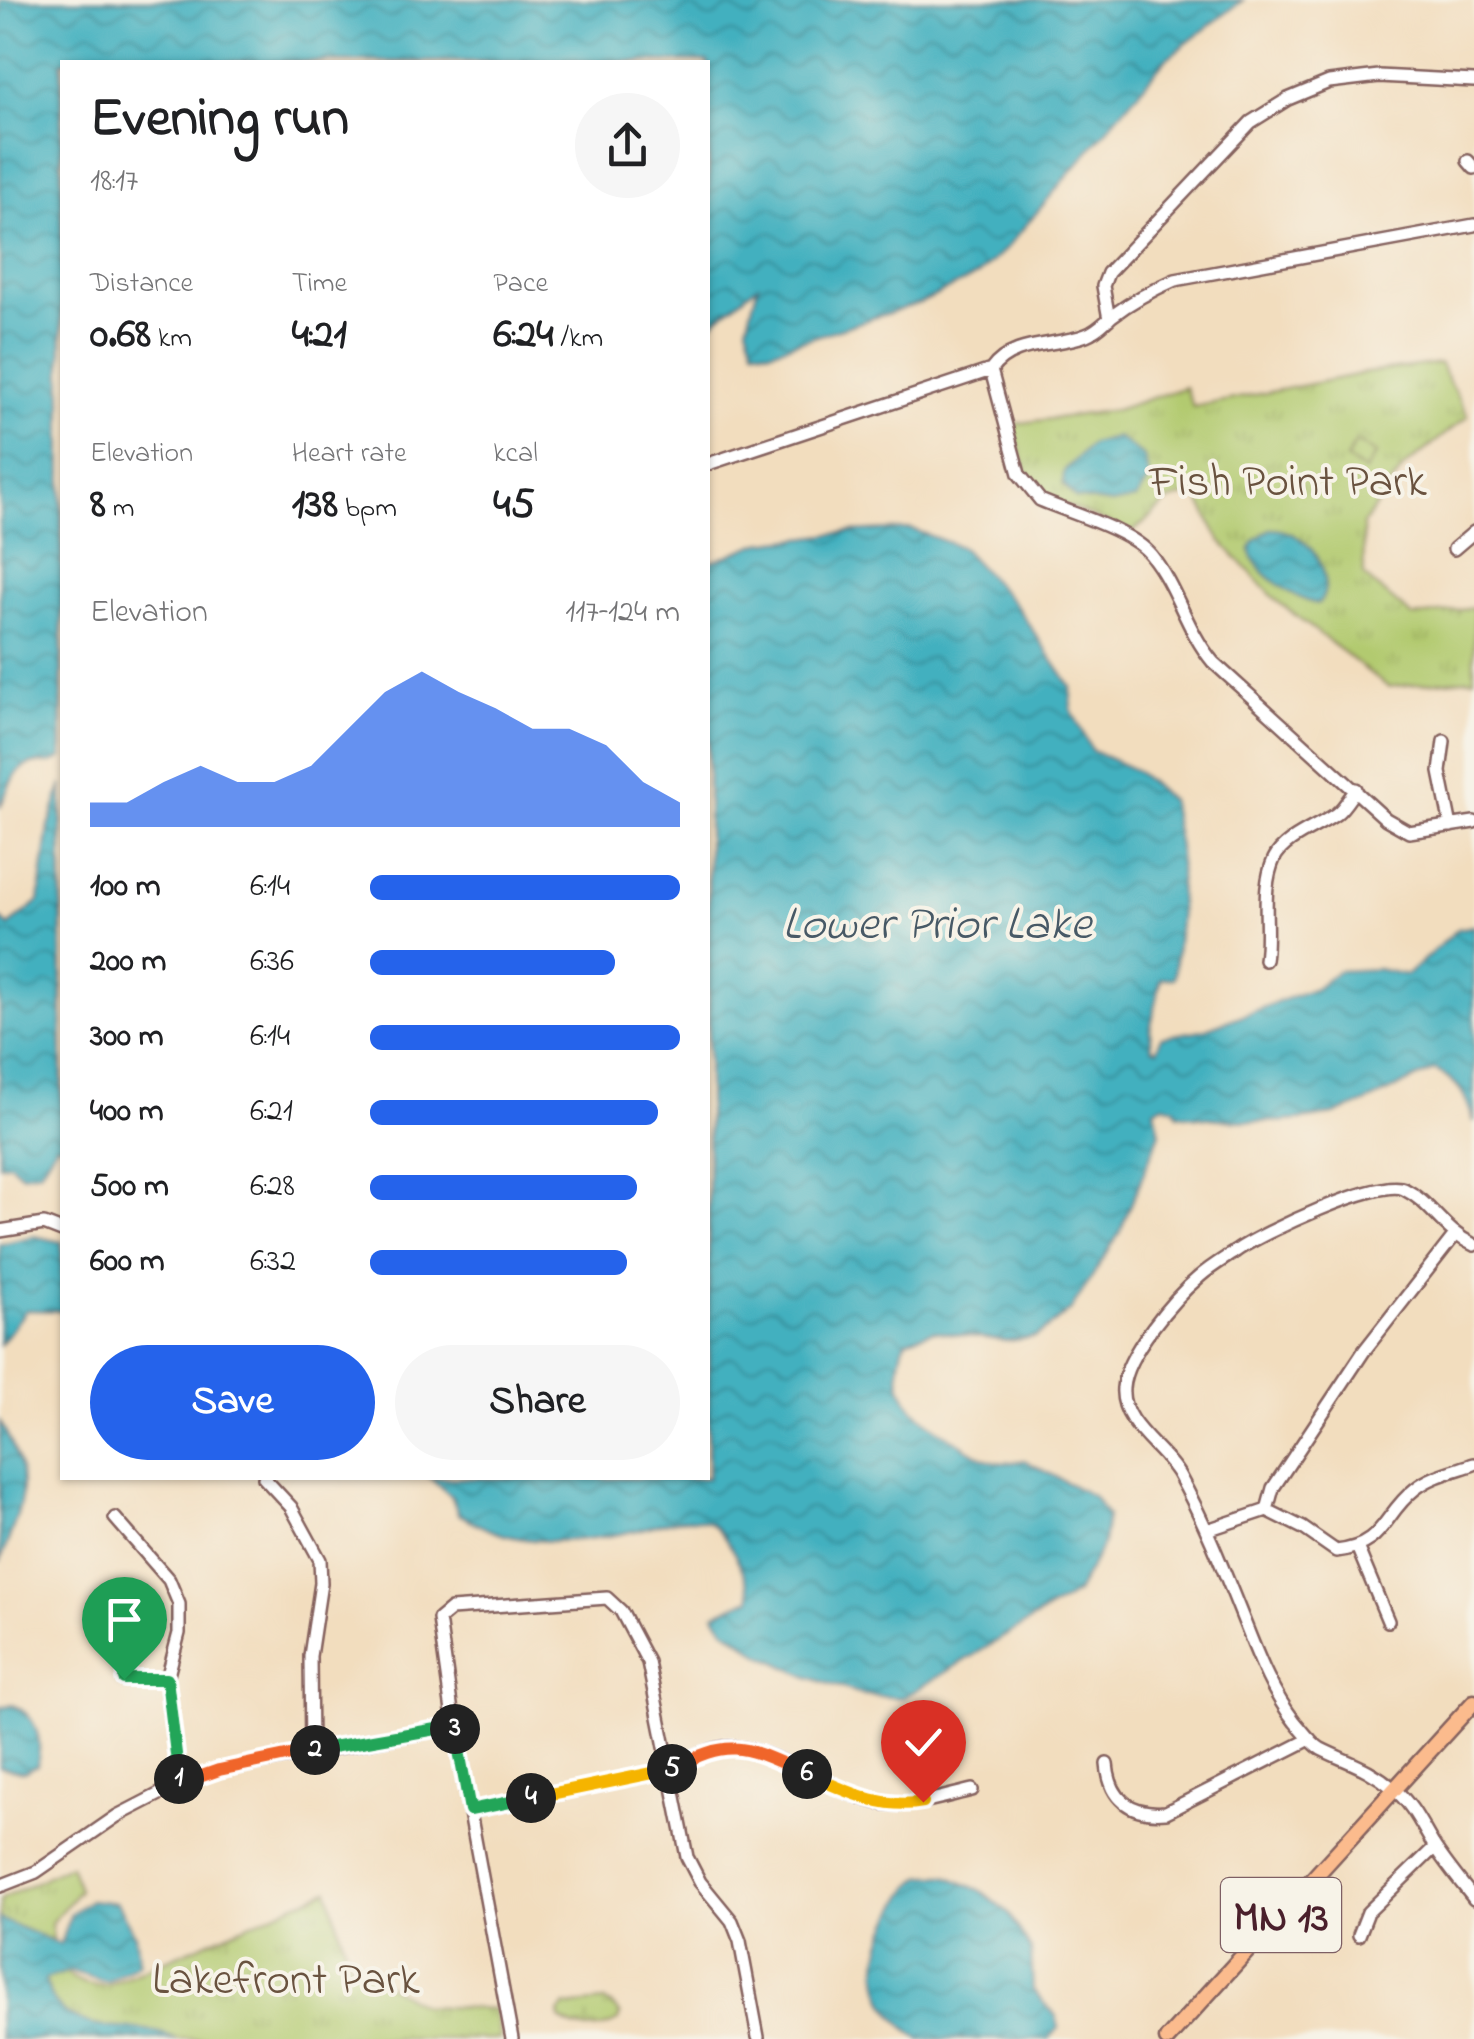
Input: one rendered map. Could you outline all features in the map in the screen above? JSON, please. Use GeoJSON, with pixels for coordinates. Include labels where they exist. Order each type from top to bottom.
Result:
{"type":"FeatureCollection","features":[{"type":"Feature","properties":{"kind":"main road","name":"MN 13"},"geometry":{"type":"LineString","coordinates":[[1167,2039],[1474,1702]]}},
{"type":"Feature","properties":{"kind":"street"},"geometry":{"type":"LineString","coordinates":[[1110,319],[1103,286],[1108,273],[1251,122],[1288,99],[1329,82],[1379,76],[1474,81]]}},
{"type":"Feature","properties":{"kind":"street"},"geometry":{"type":"LineString","coordinates":[[710,463],[991,370],[1011,352],[1084,337],[1147,292],[1175,280],[1474,225]]}},
{"type":"Feature","properties":{"kind":"street"},"geometry":{"type":"LineString","coordinates":[[991,370],[1020,474],[1028,488],[1040,500],[1134,540],[1149,552],[1198,644],[1213,662],[1386,819],[1408,832],[1474,822]]}},
{"type":"Feature","properties":{"kind":"street"},"geometry":{"type":"LineString","coordinates":[[1454,549],[1474,532]]}},
{"type":"Feature","properties":{"kind":"street"},"geometry":{"type":"LineString","coordinates":[[1444,741],[1440,772],[1450,826]]}},
{"type":"Feature","properties":{"kind":"street"},"geometry":{"type":"LineString","coordinates":[[1265,960],[1265,915],[1274,858],[1291,842],[1340,812],[1356,789]]}},
{"type":"Feature","properties":{"kind":"street"},"geometry":{"type":"LineString","coordinates":[[1474,1245],[1454,1236],[1419,1198],[1400,1186],[1380,1188],[1253,1238],[1198,1277],[1172,1304],[1130,1361],[1122,1389],[1126,1407],[1138,1427],[1176,1470],[1207,1530],[1271,1687],[1322,1749],[1364,1767],[1396,1790],[1413,1808],[1435,1847],[1474,1899]]}},
{"type":"Feature","properties":{"kind":"street"},"geometry":{"type":"LineString","coordinates":[[0,1230],[44,1224],[60,1230]]}},
{"type":"Feature","properties":{"kind":"street"},"geometry":{"type":"LineString","coordinates":[[1267,1510],[1274,1488],[1364,1350],[1454,1236]]}},
{"type":"Feature","properties":{"kind":"street"},"geometry":{"type":"LineString","coordinates":[[1207,1530],[1267,1510],[1336,1551],[1358,1548],[1425,1482],[1474,1464]]}},
{"type":"Feature","properties":{"kind":"street"},"geometry":{"type":"LineString","coordinates":[[266,1480],[291,1508],[320,1560],[321,1584],[310,1656],[311,1751]]}},
{"type":"Feature","properties":{"kind":"street"},"geometry":{"type":"LineString","coordinates":[[115,1518],[168,1580],[179,1604],[179,1634],[167,1679],[179,1784]]}},
{"type":"Feature","properties":{"kind":"street"},"geometry":{"type":"LineString","coordinates":[[1358,1548],[1388,1621]]}},
{"type":"Feature","properties":{"kind":"street"},"geometry":{"type":"LineString","coordinates":[[512,2039],[454,1726],[439,1619],[451,1609],[607,1598],[621,1611],[648,1662],[687,1857],[700,1882],[732,1920],[740,1941],[758,2038]]}},
{"type":"Feature","properties":{"kind":"street"},"geometry":{"type":"LineString","coordinates":[[124,1679],[167,1679]]}},
{"type":"Feature","properties":{"kind":"street"},"geometry":{"type":"LineString","coordinates":[[0,1886],[36,1872],[117,1816],[179,1784],[219,1770],[454,1726]]}},
{"type":"Feature","properties":{"kind":"street"},"geometry":{"type":"LineString","coordinates":[[1107,1764],[1113,1793],[1127,1806],[1146,1814],[1166,1812],[1310,1739]]}},
{"type":"Feature","properties":{"kind":"street"},"geometry":{"type":"LineString","coordinates":[[470,1810],[669,1770],[698,1754],[722,1747],[748,1748],[877,1802],[902,1806],[972,1790]]}},
{"type":"Feature","properties":{"kind":"street"},"geometry":{"type":"LineString","coordinates":[[1359,1935],[1368,1912],[1435,1847]]}},
{"type":"Feature","properties":{"kind":"green space","name":"Fish Point Park"},"geometry":{"type":"Polygon","coordinates":[[[1439,363],[1468,416],[1403,468],[1363,524],[1364,576],[1413,617],[1474,608],[1474,678],[1388,687],[1277,601],[1220,540],[1195,493],[1168,501],[1132,533],[1045,497],[1025,469],[1013,424],[1115,410],[1185,387],[1193,407],[1366,373],[1439,363]]]}},
{"type":"Feature","properties":{"kind":"green space"},"geometry":{"type":"Polygon","coordinates":[[[1356,442],[1376,454],[1365,471],[1346,459],[1356,442]]]}},
{"type":"Feature","properties":{"kind":"green space","name":"Lakefront Park"},"geometry":{"type":"Polygon","coordinates":[[[70,1865],[79,1890],[51,1923],[59,1960],[81,1982],[108,1985],[328,1890],[349,1963],[424,2006],[494,2009],[500,2039],[0,2039],[0,1900],[70,1865]]]}},
{"type":"Feature","properties":{"kind":"green space"},"geometry":{"type":"Polygon","coordinates":[[[604,2002],[620,2015],[618,2021],[588,2029],[573,2027],[560,2019],[559,2013],[565,2006],[604,2002]]]}},
{"type":"Feature","properties":{"kind":"water"},"geometry":{"type":"Polygon","coordinates":[[[0,0],[1243,0],[1166,59],[1006,249],[978,275],[920,303],[770,351],[754,348],[747,326],[758,285],[710,324],[710,60],[60,60],[60,759],[23,768],[13,779],[0,808],[0,0]]]}},
{"type":"Feature","properties":{"kind":"water"},"geometry":{"type":"Polygon","coordinates":[[[1117,437],[1144,457],[1149,478],[1136,499],[1112,504],[1075,498],[1063,483],[1064,471],[1091,444],[1117,437]]]}},
{"type":"Feature","properties":{"kind":"water","name":"Lower Prior Lake"},"geometry":{"type":"Polygon","coordinates":[[[911,529],[961,547],[1017,607],[1071,687],[1071,709],[1092,751],[1135,770],[1170,800],[1179,847],[1180,911],[1174,978],[1161,979],[1150,1030],[1152,1048],[1157,1050],[1161,1037],[1203,1030],[1315,988],[1338,971],[1377,969],[1407,975],[1458,929],[1474,926],[1474,1122],[1461,1091],[1435,1070],[1354,1107],[1308,1119],[1215,1119],[1178,1114],[1174,1107],[1163,1104],[1155,1109],[1160,1133],[1119,1234],[1071,1310],[1036,1337],[1007,1341],[933,1331],[906,1340],[899,1373],[901,1387],[926,1420],[987,1459],[1003,1463],[1024,1460],[1094,1497],[1107,1516],[1103,1544],[1076,1593],[903,1698],[864,1695],[808,1677],[761,1655],[726,1630],[714,1614],[751,1598],[750,1590],[728,1543],[706,1521],[680,1520],[585,1539],[527,1539],[493,1531],[458,1514],[452,1497],[432,1480],[710,1480],[710,562],[760,543],[911,529]]]}},
{"type":"Feature","properties":{"kind":"water"},"geometry":{"type":"Polygon","coordinates":[[[1270,529],[1295,536],[1315,554],[1325,579],[1319,604],[1288,591],[1256,563],[1252,545],[1270,529]]]}},
{"type":"Feature","properties":{"kind":"water"},"geometry":{"type":"Polygon","coordinates":[[[60,790],[60,1145],[57,1144],[40,1171],[22,1174],[10,1163],[0,1165],[0,918],[9,926],[39,901],[49,826],[60,790]]]}},
{"type":"Feature","properties":{"kind":"water"},"geometry":{"type":"Polygon","coordinates":[[[34,1236],[60,1242],[60,1311],[26,1310],[0,1345],[0,1244],[34,1236]]]}},
{"type":"Feature","properties":{"kind":"water"},"geometry":{"type":"Polygon","coordinates":[[[0,1422],[18,1461],[22,1492],[0,1563],[0,1422]]]}},
{"type":"Feature","properties":{"kind":"water"},"geometry":{"type":"Polygon","coordinates":[[[13,1705],[33,1722],[38,1738],[37,1765],[25,1772],[0,1767],[0,1707],[13,1705]]]}},
{"type":"Feature","properties":{"kind":"water"},"geometry":{"type":"Polygon","coordinates":[[[923,1876],[946,1876],[980,1890],[1008,1912],[1031,1950],[1033,1990],[1056,2016],[1059,2028],[1049,2039],[920,2039],[892,2012],[879,1982],[880,1950],[903,1897],[923,1876]]]}},
{"type":"Feature","properties":{"kind":"water"},"geometry":{"type":"Polygon","coordinates":[[[90,1900],[117,1903],[135,1935],[139,1963],[107,1982],[70,1971],[45,1979],[51,1997],[64,2012],[93,2025],[147,2030],[176,2039],[0,2039],[0,1919],[60,1944],[71,1913],[90,1900]]]}},
{"type":"Feature","properties":{"kind":"route"},"geometry":{"type":"LineString","coordinates":[[124,1679],[167,1679],[179,1784],[219,1770],[454,1726],[470,1810],[669,1770],[698,1754],[722,1747],[748,1748],[877,1802],[902,1806],[923,1802]]}}]}
